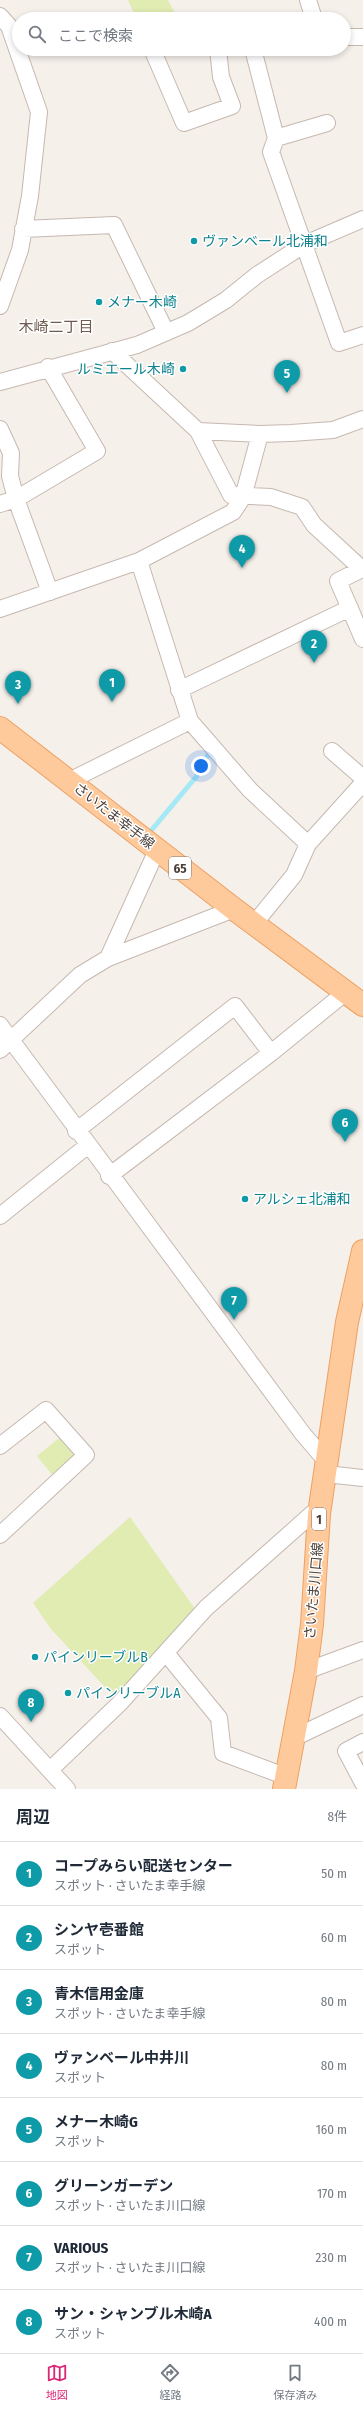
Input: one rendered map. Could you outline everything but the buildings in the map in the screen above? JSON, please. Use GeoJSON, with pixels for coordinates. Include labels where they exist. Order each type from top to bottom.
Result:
{"type":"FeatureCollection","features":[{"type":"Feature","properties":{"kind":"main road","name":"さいたま幸手線"},"geometry":{"type":"LineString","coordinates":[[0,728],[234,909],[363,1005]]}},
{"type":"Feature","properties":{"kind":"main road","name":"さいたま川口線"},"geometry":{"type":"LineString","coordinates":[[286,1783],[306,1671],[312,1624],[319,1514],[347,1322],[363,1251]]}},
{"type":"Feature","properties":{"kind":"street"},"geometry":{"type":"LineString","coordinates":[[308,0],[312,12]]}},
{"type":"Feature","properties":{"kind":"street"},"geometry":{"type":"LineString","coordinates":[[7,24],[12,38]]}},
{"type":"Feature","properties":{"kind":"street"},"geometry":{"type":"LineString","coordinates":[[351,37],[363,37]]}},
{"type":"Feature","properties":{"kind":"street"},"geometry":{"type":"LineString","coordinates":[[1,303],[20,250],[39,112],[19,56]]}},
{"type":"Feature","properties":{"kind":"street"},"geometry":{"type":"LineString","coordinates":[[155,56],[184,123],[232,106],[221,77],[219,56]]}},
{"type":"Feature","properties":{"kind":"street"},"geometry":{"type":"LineString","coordinates":[[256,56],[276,138],[271,152],[305,244],[338,343],[363,335]]}},
{"type":"Feature","properties":{"kind":"street"},"geometry":{"type":"LineString","coordinates":[[276,138],[327,123]]}},
{"type":"Feature","properties":{"kind":"street"},"geometry":{"type":"LineString","coordinates":[[0,382],[48,367],[137,345],[188,323],[226,300],[257,275],[305,244],[363,219]]}},
{"type":"Feature","properties":{"kind":"street"},"geometry":{"type":"LineString","coordinates":[[23,229],[114,225],[166,332]]}},
{"type":"Feature","properties":{"kind":"street"},"geometry":{"type":"LineString","coordinates":[[112,351],[198,431],[231,494],[271,497],[302,507],[314,525],[361,566],[338,581],[363,639]]}},
{"type":"Feature","properties":{"kind":"street"},"geometry":{"type":"LineString","coordinates":[[0,504],[16,498],[97,451],[48,367]]}},
{"type":"Feature","properties":{"kind":"street"},"geometry":{"type":"LineString","coordinates":[[198,431],[260,434],[333,430],[363,419]]}},
{"type":"Feature","properties":{"kind":"street"},"geometry":{"type":"LineString","coordinates":[[0,429],[11,453],[10,476],[16,498],[50,592]]}},
{"type":"Feature","properties":{"kind":"street"},"geometry":{"type":"LineString","coordinates":[[0,609],[139,561],[232,512],[243,496],[260,434]]}},
{"type":"Feature","properties":{"kind":"street"},"geometry":{"type":"LineString","coordinates":[[139,561],[178,690],[190,721],[250,790],[308,844]]}},
{"type":"Feature","properties":{"kind":"street"},"geometry":{"type":"LineString","coordinates":[[178,690],[350,608]]}},
{"type":"Feature","properties":{"kind":"street"},"geometry":{"type":"LineString","coordinates":[[70,781],[190,721]]}},
{"type":"Feature","properties":{"kind":"street"},"geometry":{"type":"LineString","coordinates":[[332,751],[363,778]]}},
{"type":"Feature","properties":{"kind":"street"},"geometry":{"type":"LineString","coordinates":[[254,924],[294,875],[308,844],[363,783]]}},
{"type":"Feature","properties":{"kind":"street"},"geometry":{"type":"LineString","coordinates":[[108,958],[157,850]]}},
{"type":"Feature","properties":{"kind":"street"},"geometry":{"type":"LineString","coordinates":[[6,1045],[80,975],[108,958],[234,909]]}},
{"type":"Feature","properties":{"kind":"street"},"geometry":{"type":"LineString","coordinates":[[109,1176],[271,1053],[346,992]]}},
{"type":"Feature","properties":{"kind":"street"},"geometry":{"type":"LineString","coordinates":[[76,1131],[235,1006],[271,1053]]}},
{"type":"Feature","properties":{"kind":"street"},"geometry":{"type":"LineString","coordinates":[[0,1026],[6,1045],[88,1146],[302,1434],[321,1455],[327,1465],[363,1478]]}},
{"type":"Feature","properties":{"kind":"street"},"geometry":{"type":"LineString","coordinates":[[0,1216],[88,1146]]}},
{"type":"Feature","properties":{"kind":"street"},"geometry":{"type":"LineString","coordinates":[[0,1446],[46,1410],[86,1455],[0,1535]]}},
{"type":"Feature","properties":{"kind":"street"},"geometry":{"type":"LineString","coordinates":[[50,1770],[120,1703],[206,1608],[313,1513],[319,1514]]}},
{"type":"Feature","properties":{"kind":"street"},"geometry":{"type":"LineString","coordinates":[[166,1653],[219,1718],[223,1753],[286,1783]]}},
{"type":"Feature","properties":{"kind":"street"},"geometry":{"type":"LineString","coordinates":[[306,1671],[362,1654]]}},
{"type":"Feature","properties":{"kind":"street"},"geometry":{"type":"LineString","coordinates":[[295,1733],[302,1734],[363,1705]]}},
{"type":"Feature","properties":{"kind":"street"},"geometry":{"type":"LineString","coordinates":[[0,1716],[67,1789]]}},
{"type":"Feature","properties":{"kind":"street"},"geometry":{"type":"LineString","coordinates":[[363,1742],[346,1751],[363,1783]]}},
{"type":"Feature","properties":{"kind":"green space"},"geometry":{"type":"Polygon","coordinates":[[[128,0],[168,0],[174,12],[134,12],[128,0]]]}},
{"type":"Feature","properties":{"kind":"green space"},"geometry":{"type":"Polygon","coordinates":[[[64,1434],[78,1452],[53,1476],[37,1456],[64,1434]]]}},
{"type":"Feature","properties":{"kind":"green space"},"geometry":{"type":"Polygon","coordinates":[[[130,1517],[195,1609],[117,1700],[51,1629],[33,1603],[130,1517]]]}},
{"type":"Feature","properties":{"kind":"waterway"},"geometry":{"type":"LineString","coordinates":[[150,832],[196,777],[208,755]]}},
{"type":"Feature","properties":{"kind":"place","name":"ヴァンベール北浦和"},"geometry":{"type":"Point","coordinates":[194,241]}},
{"type":"Feature","properties":{"kind":"place","name":"メナー木崎"},"geometry":{"type":"Point","coordinates":[99,302]}},
{"type":"Feature","properties":{"kind":"place","name":"ルミエール木崎"},"geometry":{"type":"Point","coordinates":[183,369]}},
{"type":"Feature","properties":{"kind":"place","name":"メナー木崎G"},"geometry":{"type":"Point","coordinates":[287,393]}},
{"type":"Feature","properties":{"kind":"place","name":"ヴァンベール中井川"},"geometry":{"type":"Point","coordinates":[242,568]}},
{"type":"Feature","properties":{"kind":"place","name":"シンヤ壱番館"},"geometry":{"type":"Point","coordinates":[314,663]}},
{"type":"Feature","properties":{"kind":"place","name":"コープみらい配送センター"},"geometry":{"type":"Point","coordinates":[112,702]}},
{"type":"Feature","properties":{"kind":"place","name":"青木信用金庫"},"geometry":{"type":"Point","coordinates":[18,704]}},
{"type":"Feature","properties":{"kind":"place","name":"グリーンガーデン"},"geometry":{"type":"Point","coordinates":[345,1142]}},
{"type":"Feature","properties":{"kind":"place","name":"アルシェ北浦和"},"geometry":{"type":"Point","coordinates":[245,1199]}},
{"type":"Feature","properties":{"kind":"place","name":"VARIOUS"},"geometry":{"type":"Point","coordinates":[234,1320]}},
{"type":"Feature","properties":{"kind":"place","name":"パインリーブルB"},"geometry":{"type":"Point","coordinates":[35,1657]}},
{"type":"Feature","properties":{"kind":"place","name":"パインリーブルA"},"geometry":{"type":"Point","coordinates":[68,1693]}},
{"type":"Feature","properties":{"kind":"place","name":"サン・シャンブル木崎A"},"geometry":{"type":"Point","coordinates":[31,1722]}},
{"type":"Feature","properties":{"kind":"district","name":"木崎二丁目"},"geometry":{"type":"Point","coordinates":[56,327]}}]}
